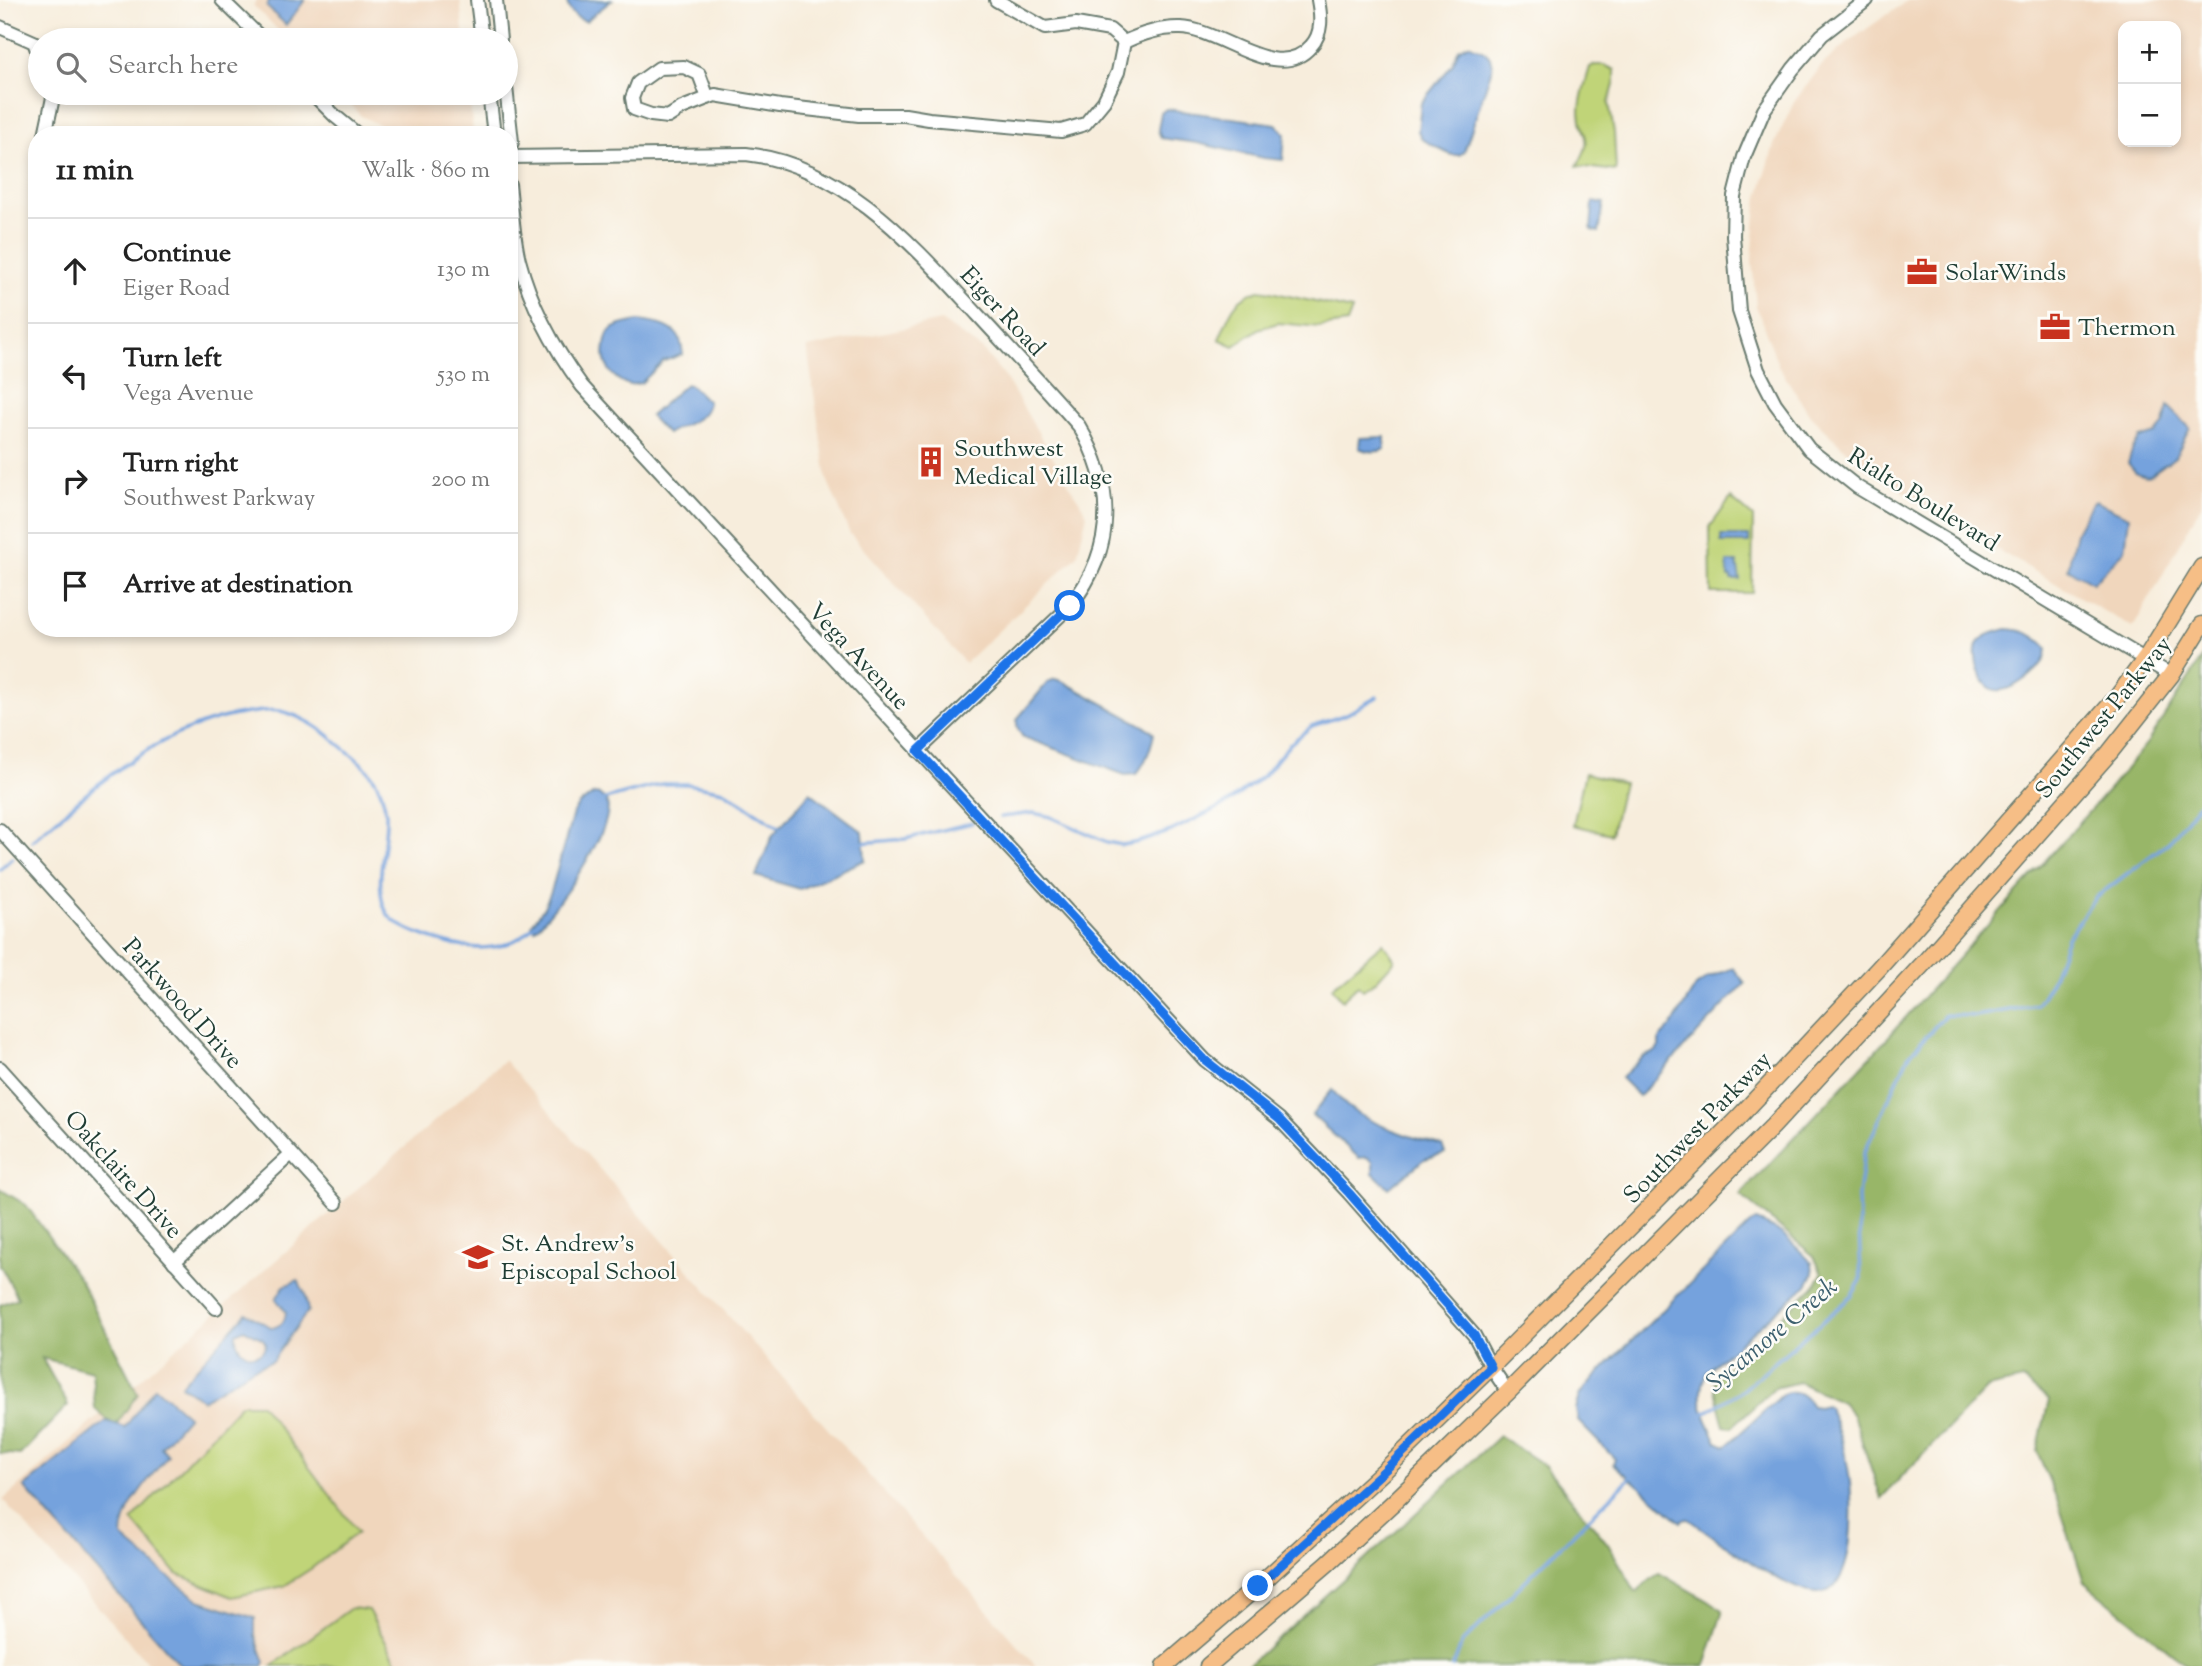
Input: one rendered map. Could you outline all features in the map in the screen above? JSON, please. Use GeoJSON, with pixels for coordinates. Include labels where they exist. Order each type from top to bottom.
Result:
{"type":"FeatureCollection","features":[{"type":"Feature","properties":{"kind":"main road","name":"Southwest Parkway"},"geometry":{"type":"LineString","coordinates":[[1165,1666],[1258,1586],[1386,1469],[1491,1367],[1835,1017],[2085,736],[2146,659],[2202,567]]}},
{"type":"Feature","properties":{"kind":"main road","name":"Southwest Parkway"},"geometry":{"type":"LineString","coordinates":[[1208,1666],[1328,1563],[1508,1392],[1801,1096],[1922,965],[2110,752],[2171,675],[2202,625]]}},
{"type":"Feature","properties":{"kind":"street"},"geometry":{"type":"LineString","coordinates":[[222,0],[250,28]]}},
{"type":"Feature","properties":{"kind":"street"},"geometry":{"type":"LineString","coordinates":[[477,0],[480,28]]}},
{"type":"Feature","properties":{"kind":"street"},"geometry":{"type":"LineString","coordinates":[[496,0],[499,28]]}},
{"type":"Feature","properties":{"kind":"street"},"geometry":{"type":"LineString","coordinates":[[996,0],[1045,28],[1076,24],[1110,30],[1124,42]]}},
{"type":"Feature","properties":{"kind":"street"},"geometry":{"type":"LineString","coordinates":[[1124,42],[1146,32],[1181,28],[1226,41],[1262,58],[1280,61],[1307,51],[1316,41],[1321,25],[1318,0]]}},
{"type":"Feature","properties":{"kind":"street","name":"Rialto Boulevard"},"geometry":{"type":"LineString","coordinates":[[1867,0],[1822,35],[1793,69],[1764,110],[1744,157],[1734,196],[1734,242],[1739,312],[1758,370],[1775,403],[1809,449],[1857,487],[2171,675]]}},
{"type":"Feature","properties":{"kind":"street"},"geometry":{"type":"LineString","coordinates":[[0,27],[28,39]]}},
{"type":"Feature","properties":{"kind":"street"},"geometry":{"type":"LineString","coordinates":[[708,98],[699,74],[684,67],[659,68],[638,83],[632,98],[634,109],[668,117],[682,108],[708,98],[715,95],[859,115],[905,115],[1061,131],[1085,124],[1104,101],[1118,72],[1124,42]]}},
{"type":"Feature","properties":{"kind":"street"},"geometry":{"type":"LineString","coordinates":[[47,126],[51,105]]}},
{"type":"Feature","properties":{"kind":"street"},"geometry":{"type":"LineString","coordinates":[[324,105],[347,126]]}},
{"type":"Feature","properties":{"kind":"street"},"geometry":{"type":"LineString","coordinates":[[490,105],[493,126]]}},
{"type":"Feature","properties":{"kind":"street"},"geometry":{"type":"LineString","coordinates":[[508,105],[510,126]]}},
{"type":"Feature","properties":{"kind":"street","name":"Eiger Road"},"geometry":{"type":"LineString","coordinates":[[518,157],[746,154],[781,160],[806,169],[843,190],[902,234],[1079,426],[1097,461],[1107,505],[1100,549],[1087,581],[1070,606],[918,751]]}},
{"type":"Feature","properties":{"kind":"street","name":"Vega Avenue"},"geometry":{"type":"LineString","coordinates":[[518,258],[543,324],[582,386],[1205,1060],[1279,1119],[1349,1193],[1474,1335],[1508,1392]]}},
{"type":"Feature","properties":{"kind":"street","name":"Parkwood Drive"},"geometry":{"type":"LineString","coordinates":[[0,830],[336,1203]]}},
{"type":"Feature","properties":{"kind":"street","name":"Oakclaire Drive"},"geometry":{"type":"LineString","coordinates":[[0,1068],[216,1308]]}},
{"type":"Feature","properties":{"kind":"street"},"geometry":{"type":"LineString","coordinates":[[174,1262],[291,1154]]}},
{"type":"Feature","properties":{"kind":"shaded area"},"geometry":{"type":"Polygon","coordinates":[[[258,0],[460,0],[463,28],[276,28],[253,5],[258,0]]]}},
{"type":"Feature","properties":{"kind":"shaded area"},"geometry":{"type":"Polygon","coordinates":[[[1908,0],[2202,0],[2202,504],[2133,628],[1932,512],[1849,453],[1810,415],[1779,367],[1756,306],[1752,260],[1757,204],[1774,145],[1794,102],[1822,65],[1848,42],[1908,0]]]}},
{"type":"Feature","properties":{"kind":"shaded area"},"geometry":{"type":"Polygon","coordinates":[[[351,105],[470,105],[472,126],[382,126],[361,116],[351,105]]]}},
{"type":"Feature","properties":{"kind":"shaded area"},"geometry":{"type":"Polygon","coordinates":[[[941,321],[983,350],[1005,377],[1087,514],[1077,556],[965,663],[850,534],[827,479],[807,348],[941,321]]]}},
{"type":"Feature","properties":{"kind":"shaded area","name":"St. Andrew's Episcopal School"},"geometry":{"type":"Polygon","coordinates":[[[504,1060],[1036,1666],[150,1666],[3,1500],[504,1060]]]}},
{"type":"Feature","properties":{"kind":"green space"},"geometry":{"type":"Polygon","coordinates":[[[1604,65],[1615,70],[1609,103],[1616,171],[1577,166],[1587,142],[1581,121],[1581,101],[1590,67],[1604,65]]]}},
{"type":"Feature","properties":{"kind":"green space"},"geometry":{"type":"Polygon","coordinates":[[[1259,290],[1352,310],[1347,323],[1320,327],[1278,323],[1258,329],[1234,346],[1219,339],[1237,303],[1259,290]]]}},
{"type":"Feature","properties":{"kind":"green space"},"geometry":{"type":"Polygon","coordinates":[[[1731,498],[1753,517],[1752,593],[1711,593],[1710,527],[1731,498]]]}},
{"type":"Feature","properties":{"kind":"green space"},"geometry":{"type":"Polygon","coordinates":[[[2202,658],[2202,1666],[2188,1666],[2084,1582],[2058,1502],[2037,1451],[2049,1400],[2023,1380],[1987,1388],[1881,1498],[1853,1415],[1842,1402],[1799,1382],[1774,1388],[1732,1427],[1724,1426],[1715,1379],[1813,1287],[1822,1274],[1814,1256],[1740,1195],[1874,1053],[2111,787],[2147,743],[2202,658]]]}},
{"type":"Feature","properties":{"kind":"green space"},"geometry":{"type":"Polygon","coordinates":[[[1585,773],[1623,783],[1611,834],[1573,825],[1585,773]]]}},
{"type":"Feature","properties":{"kind":"green space"},"geometry":{"type":"Polygon","coordinates":[[[1383,943],[1395,960],[1376,981],[1363,990],[1358,985],[1342,1000],[1332,987],[1383,943]]]}},
{"type":"Feature","properties":{"kind":"green space"},"geometry":{"type":"Polygon","coordinates":[[[0,1189],[26,1205],[81,1282],[138,1394],[115,1426],[95,1409],[92,1371],[42,1358],[68,1405],[20,1455],[0,1453],[0,1305],[18,1298],[0,1265],[0,1189]]]}},
{"type":"Feature","properties":{"kind":"green space"},"geometry":{"type":"Polygon","coordinates":[[[241,1404],[261,1404],[358,1532],[284,1586],[232,1597],[177,1574],[132,1520],[241,1404]]]}},
{"type":"Feature","properties":{"kind":"green space"},"geometry":{"type":"Polygon","coordinates":[[[1499,1436],[1545,1466],[1608,1544],[1636,1592],[1659,1573],[1723,1610],[1705,1666],[1247,1666],[1398,1530],[1499,1436]]]}},
{"type":"Feature","properties":{"kind":"green space"},"geometry":{"type":"Polygon","coordinates":[[[351,1608],[368,1610],[399,1666],[272,1666],[351,1608]]]}},
{"type":"Feature","properties":{"kind":"water"},"geometry":{"type":"Polygon","coordinates":[[[269,0],[305,0],[286,25],[267,7],[269,0]]]}},
{"type":"Feature","properties":{"kind":"water"},"geometry":{"type":"Polygon","coordinates":[[[567,0],[612,0],[586,21],[573,13],[567,0]]]}},
{"type":"Feature","properties":{"kind":"water"},"geometry":{"type":"Polygon","coordinates":[[[1468,44],[1488,55],[1492,68],[1464,152],[1452,155],[1422,139],[1418,131],[1421,103],[1452,65],[1459,49],[1468,44]]]}},
{"type":"Feature","properties":{"kind":"water"},"geometry":{"type":"Polygon","coordinates":[[[1166,109],[1276,124],[1285,133],[1283,160],[1161,138],[1158,130],[1161,113],[1166,109]]]}},
{"type":"Feature","properties":{"kind":"water"},"geometry":{"type":"Polygon","coordinates":[[[1593,202],[1604,203],[1599,232],[1591,230],[1593,202]]]}},
{"type":"Feature","properties":{"kind":"water"},"geometry":{"type":"Polygon","coordinates":[[[638,321],[660,325],[675,332],[683,354],[664,361],[641,383],[629,385],[609,370],[604,353],[609,332],[623,324],[638,321]]]}},
{"type":"Feature","properties":{"kind":"water"},"geometry":{"type":"Polygon","coordinates":[[[686,384],[692,386],[708,402],[706,409],[697,418],[667,434],[650,416],[686,384]]]}},
{"type":"Feature","properties":{"kind":"water"},"geometry":{"type":"Polygon","coordinates":[[[2168,406],[2190,428],[2175,457],[2150,475],[2136,473],[2128,463],[2133,448],[2140,438],[2156,433],[2164,424],[2168,406]]]}},
{"type":"Feature","properties":{"kind":"water"},"geometry":{"type":"Polygon","coordinates":[[[1385,437],[1385,449],[1372,452],[1359,448],[1360,438],[1385,437]]]}},
{"type":"Feature","properties":{"kind":"water"},"geometry":{"type":"Polygon","coordinates":[[[2095,501],[2129,517],[2125,550],[2093,583],[2068,569],[2076,532],[2095,501]]]}},
{"type":"Feature","properties":{"kind":"water"},"geometry":{"type":"Polygon","coordinates":[[[1721,536],[1749,536],[1749,543],[1721,543],[1721,536]]]}},
{"type":"Feature","properties":{"kind":"water"},"geometry":{"type":"Polygon","coordinates":[[[1727,562],[1737,562],[1740,580],[1731,580],[1731,577],[1728,577],[1727,562]]]}},
{"type":"Feature","properties":{"kind":"water"},"geometry":{"type":"Polygon","coordinates":[[[2008,629],[2034,637],[2047,648],[2046,656],[2033,673],[2013,686],[1991,689],[1981,676],[1976,648],[1984,637],[2008,629]]]}},
{"type":"Feature","properties":{"kind":"water"},"geometry":{"type":"Polygon","coordinates":[[[1055,679],[1151,730],[1154,734],[1149,750],[1136,774],[1125,775],[1023,737],[1017,728],[1018,718],[1048,682],[1055,679]]]}},
{"type":"Feature","properties":{"kind":"water"},"geometry":{"type":"Polygon","coordinates":[[[810,792],[863,832],[865,860],[800,889],[756,876],[772,836],[810,792]]]}},
{"type":"Feature","properties":{"kind":"water"},"geometry":{"type":"Polygon","coordinates":[[[594,794],[601,796],[607,803],[607,815],[602,831],[582,869],[556,906],[535,929],[532,924],[551,892],[573,813],[578,805],[594,794]]]}},
{"type":"Feature","properties":{"kind":"water"},"geometry":{"type":"Polygon","coordinates":[[[1733,968],[1745,983],[1639,1096],[1621,1078],[1643,1057],[1655,1052],[1659,1047],[1659,1039],[1671,1027],[1696,986],[1733,968]]]}},
{"type":"Feature","properties":{"kind":"water"},"geometry":{"type":"Polygon","coordinates":[[[1332,1090],[1356,1113],[1406,1135],[1442,1145],[1445,1153],[1425,1159],[1389,1188],[1373,1173],[1373,1162],[1367,1157],[1359,1158],[1312,1115],[1332,1090]]]}},
{"type":"Feature","properties":{"kind":"water"},"geometry":{"type":"Polygon","coordinates":[[[1756,1221],[1772,1228],[1793,1244],[1812,1263],[1813,1274],[1807,1285],[1707,1371],[1701,1390],[1702,1408],[1717,1442],[1726,1446],[1788,1392],[1803,1396],[1812,1406],[1825,1405],[1829,1408],[1848,1467],[1850,1543],[1840,1578],[1831,1589],[1818,1593],[1805,1591],[1770,1574],[1689,1519],[1683,1519],[1681,1522],[1613,1464],[1615,1459],[1578,1421],[1576,1409],[1580,1396],[1589,1383],[1756,1221]]]}},
{"type":"Feature","properties":{"kind":"water"},"geometry":{"type":"Polygon","coordinates":[[[298,1280],[305,1294],[308,1311],[272,1361],[254,1368],[202,1400],[181,1385],[246,1313],[272,1328],[282,1323],[286,1312],[276,1299],[284,1286],[298,1280]],[[244,1329],[236,1333],[238,1346],[247,1354],[263,1351],[266,1344],[263,1339],[244,1329]]]}},
{"type":"Feature","properties":{"kind":"water"},"geometry":{"type":"Polygon","coordinates":[[[155,1387],[188,1416],[161,1447],[168,1455],[132,1504],[123,1526],[122,1537],[199,1600],[255,1618],[255,1635],[265,1662],[263,1666],[181,1666],[24,1487],[106,1421],[125,1427],[155,1387]]]}},
{"type":"Feature","properties":{"kind":"waterway"},"geometry":{"type":"LineString","coordinates":[[1001,817],[1034,813],[1051,817],[1107,842],[1122,845],[1139,842],[1171,831],[1226,804],[1263,776],[1290,744],[1312,726],[1347,714],[1377,697]]}},
{"type":"Feature","properties":{"kind":"waterway"},"geometry":{"type":"LineString","coordinates":[[32,841],[105,779],[158,744],[217,719],[260,711],[280,711],[323,731],[362,764],[377,784],[386,813],[381,891],[383,903],[393,921],[436,940],[482,948],[510,942],[535,924]]}},
{"type":"Feature","properties":{"kind":"waterway"},"geometry":{"type":"LineString","coordinates":[[602,803],[605,799],[662,784],[687,784],[724,791],[782,829]]}},
{"type":"Feature","properties":{"kind":"waterway","name":"Sycamore Creek"},"geometry":{"type":"LineString","coordinates":[[1701,1415],[1741,1391],[1851,1297],[1861,1280],[1858,1196],[1864,1153],[1908,1057],[1945,1015],[1975,1016],[2037,1005],[2051,982],[2067,938],[2095,898],[2169,842],[2202,799]]}},
{"type":"Feature","properties":{"kind":"waterway"},"geometry":{"type":"LineString","coordinates":[[860,843],[905,839],[972,823]]}},
{"type":"Feature","properties":{"kind":"waterway"},"geometry":{"type":"LineString","coordinates":[[0,869],[12,858]]}},
{"type":"Feature","properties":{"kind":"waterway","name":"Sycamore Creek"},"geometry":{"type":"LineString","coordinates":[[1453,1666],[1462,1643],[1633,1475]]}},
{"type":"Feature","properties":{"kind":"place","name":"SolarWinds"},"geometry":{"type":"Point","coordinates":[1922,272]}},
{"type":"Feature","properties":{"kind":"place","name":"Thermon"},"geometry":{"type":"Point","coordinates":[2055,327]}},
{"type":"Feature","properties":{"kind":"place","name":"Southwest Medical Village"},"geometry":{"type":"Point","coordinates":[931,462]}},
{"type":"Feature","properties":{"kind":"place","name":"St. Andrew's Episcopal School"},"geometry":{"type":"Point","coordinates":[478,1257]}},
{"type":"Feature","properties":{"kind":"route"},"geometry":{"type":"LineString","coordinates":[[1070,606],[918,751],[1205,1060],[1279,1119],[1349,1193],[1474,1335],[1491,1367],[1386,1469],[1258,1586]]}}]}
